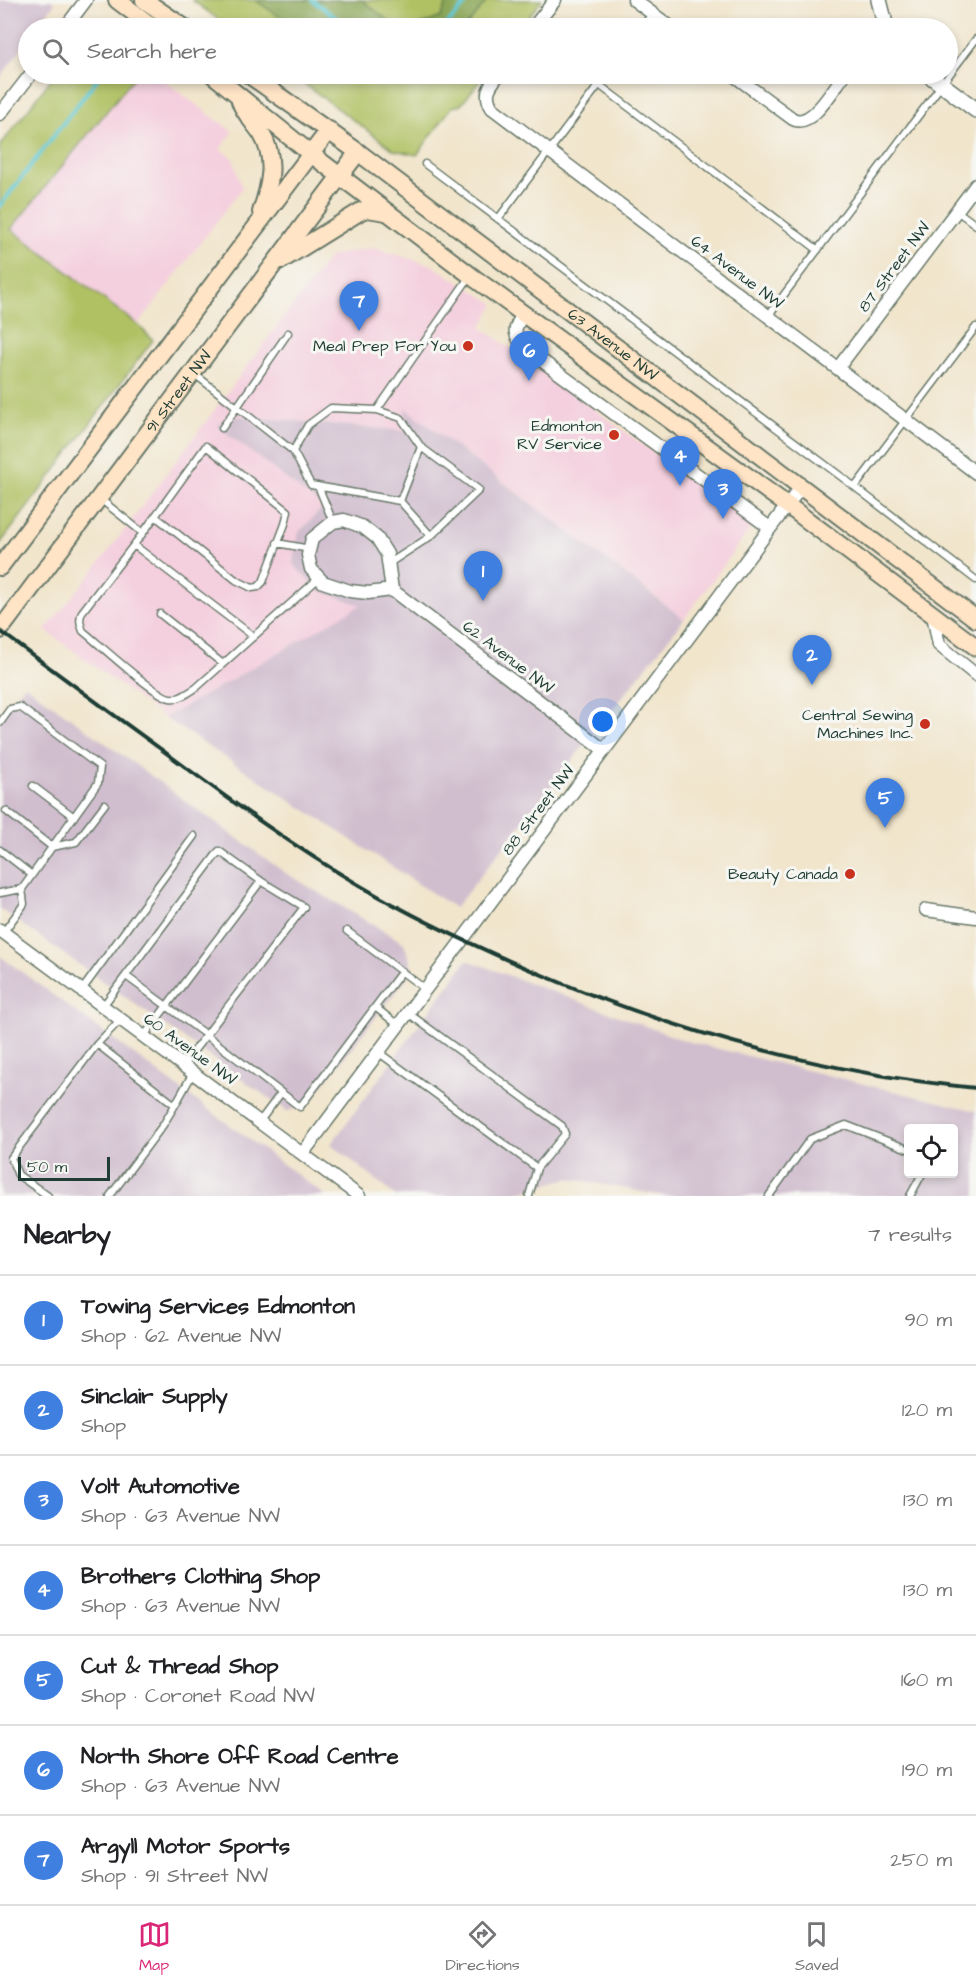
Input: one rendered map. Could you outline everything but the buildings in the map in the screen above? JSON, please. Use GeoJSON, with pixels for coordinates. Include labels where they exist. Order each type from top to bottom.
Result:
{"type":"FeatureCollection","features":[{"type":"Feature","properties":{"kind":"main road"},"geometry":{"type":"LineString","coordinates":[[117,0],[141,18]]}},
{"type":"Feature","properties":{"kind":"main road"},"geometry":{"type":"LineString","coordinates":[[144,0],[170,18]]}},
{"type":"Feature","properties":{"kind":"main road","name":"63 Avenue NW"},"geometry":{"type":"LineString","coordinates":[[226,84],[311,154],[470,275],[787,505],[976,647]]}},
{"type":"Feature","properties":{"kind":"main road","name":"63 Avenue NW"},"geometry":{"type":"LineString","coordinates":[[262,84],[329,130],[976,618]]}},
{"type":"Feature","properties":{"kind":"main road"},"geometry":{"type":"LineString","coordinates":[[238,93],[242,105],[267,146],[271,162],[268,193],[255,227]]}},
{"type":"Feature","properties":{"kind":"main road"},"geometry":{"type":"LineString","coordinates":[[0,567],[329,130]]}},
{"type":"Feature","properties":{"kind":"main road","name":"91 Street NW"},"geometry":{"type":"LineString","coordinates":[[0,630],[358,152]]}},
{"type":"Feature","properties":{"kind":"main road"},"geometry":{"type":"LineString","coordinates":[[272,267],[361,211],[368,209],[388,212]]}},
{"type":"Feature","properties":{"kind":"street"},"geometry":{"type":"LineString","coordinates":[[72,18],[85,0]]}},
{"type":"Feature","properties":{"kind":"street"},"geometry":{"type":"LineString","coordinates":[[541,18],[555,0]]}},
{"type":"Feature","properties":{"kind":"street"},"geometry":{"type":"LineString","coordinates":[[634,0],[658,18]]}},
{"type":"Feature","properties":{"kind":"street"},"geometry":{"type":"LineString","coordinates":[[879,0],[882,18]]}},
{"type":"Feature","properties":{"kind":"street"},"geometry":{"type":"LineString","coordinates":[[0,114],[23,84]]}},
{"type":"Feature","properties":{"kind":"street","name":"64 Avenue NW"},"geometry":{"type":"LineString","coordinates":[[491,84],[486,95],[492,108],[975,471]]}},
{"type":"Feature","properties":{"kind":"street"},"geometry":{"type":"LineString","coordinates":[[746,84],[797,122],[806,120],[818,110],[838,84]]}},
{"type":"Feature","properties":{"kind":"street"},"geometry":{"type":"LineString","coordinates":[[943,84],[976,110]]}},
{"type":"Feature","properties":{"kind":"street","name":"87 Street NW"},"geometry":{"type":"LineString","coordinates":[[838,368],[976,185]]}},
{"type":"Feature","properties":{"kind":"street"},"geometry":{"type":"LineString","coordinates":[[524,314],[515,329],[517,338],[526,349],[770,528]]}},
{"type":"Feature","properties":{"kind":"street","name":"88 Street NW"},"geometry":{"type":"LineString","coordinates":[[303,1153],[801,487]]}},
{"type":"Feature","properties":{"kind":"street"},"geometry":{"type":"LineString","coordinates":[[344,520],[363,526],[377,538],[387,554],[392,590],[368,593],[350,591],[323,582],[311,569],[308,555],[310,549],[312,539],[333,522],[344,520]]}},
{"type":"Feature","properties":{"kind":"street","name":"62 Avenue NW"},"geometry":{"type":"LineString","coordinates":[[392,590],[604,750]]}},
{"type":"Feature","properties":{"kind":"street"},"geometry":{"type":"LineString","coordinates":[[933,615],[939,645],[976,675]]}},
{"type":"Feature","properties":{"kind":"street"},"geometry":{"type":"LineString","coordinates":[[926,910],[976,917]]}},
{"type":"Feature","properties":{"kind":"street","name":"60 Avenue NW"},"geometry":{"type":"LineString","coordinates":[[2,931],[359,1196]]}},
{"type":"Feature","properties":{"kind":"lane"},"geometry":{"type":"LineString","coordinates":[[649,18],[652,14]]}},
{"type":"Feature","properties":{"kind":"lane"},"geometry":{"type":"LineString","coordinates":[[958,64],[976,39]]}},
{"type":"Feature","properties":{"kind":"lane"},"geometry":{"type":"LineString","coordinates":[[498,219],[598,84],[818,250]]}},
{"type":"Feature","properties":{"kind":"lane"},"geometry":{"type":"LineString","coordinates":[[768,316],[943,84]]}},
{"type":"Feature","properties":{"kind":"lane"},"geometry":{"type":"LineString","coordinates":[[425,164],[976,580]]}},
{"type":"Feature","properties":{"kind":"lane"},"geometry":{"type":"LineString","coordinates":[[957,211],[976,225]]}},
{"type":"Feature","properties":{"kind":"lane"},"geometry":{"type":"LineString","coordinates":[[377,410],[470,275]]}},
{"type":"Feature","properties":{"kind":"lane"},"geometry":{"type":"LineString","coordinates":[[855,487],[976,327]]}},
{"type":"Feature","properties":{"kind":"lane"},"geometry":{"type":"LineString","coordinates":[[222,428],[288,333]]}},
{"type":"Feature","properties":{"kind":"lane"},"geometry":{"type":"LineString","coordinates":[[192,373],[293,451],[311,485],[400,501],[431,536]]}},
{"type":"Feature","properties":{"kind":"lane"},"geometry":{"type":"LineString","coordinates":[[293,451],[308,425],[331,408],[377,410],[401,418],[421,447],[479,490],[431,536],[388,564]]}},
{"type":"Feature","properties":{"kind":"lane"},"geometry":{"type":"LineString","coordinates":[[156,516],[236,580],[252,588],[258,587],[263,582],[288,511],[206,446],[156,516],[82,612],[80,625],[83,631],[168,698],[175,699],[185,695],[319,578]]}},
{"type":"Feature","properties":{"kind":"lane"},"geometry":{"type":"LineString","coordinates":[[400,501],[421,447]]}},
{"type":"Feature","properties":{"kind":"lane"},"geometry":{"type":"LineString","coordinates":[[318,486],[333,522]]}},
{"type":"Feature","properties":{"kind":"lane"},"geometry":{"type":"LineString","coordinates":[[99,498],[143,532]]}},
{"type":"Feature","properties":{"kind":"lane"},"geometry":{"type":"LineString","coordinates":[[277,543],[310,549]]}},
{"type":"Feature","properties":{"kind":"lane"},"geometry":{"type":"LineString","coordinates":[[134,545],[253,636]]}},
{"type":"Feature","properties":{"kind":"lane"},"geometry":{"type":"LineString","coordinates":[[160,614],[223,664]]}},
{"type":"Feature","properties":{"kind":"lane"},"geometry":{"type":"LineString","coordinates":[[0,723],[10,709],[20,707],[100,766],[98,783],[22,889],[0,893]]}},
{"type":"Feature","properties":{"kind":"lane"},"geometry":{"type":"LineString","coordinates":[[33,786],[74,817]]}},
{"type":"Feature","properties":{"kind":"lane"},"geometry":{"type":"LineString","coordinates":[[6,812],[52,847],[76,842],[105,804]]}},
{"type":"Feature","properties":{"kind":"lane"},"geometry":{"type":"LineString","coordinates":[[82,990],[194,836]]}},
{"type":"Feature","properties":{"kind":"lane"},"geometry":{"type":"LineString","coordinates":[[0,850],[33,874]]}},
{"type":"Feature","properties":{"kind":"lane"},"geometry":{"type":"LineString","coordinates":[[103,1006],[219,851],[261,881],[304,907],[206,1035],[163,1125],[110,1196]]}},
{"type":"Feature","properties":{"kind":"lane"},"geometry":{"type":"LineString","coordinates":[[144,1036],[261,881]]}},
{"type":"Feature","properties":{"kind":"lane"},"geometry":{"type":"LineString","coordinates":[[2,931],[24,903],[22,889]]}},
{"type":"Feature","properties":{"kind":"lane"},"geometry":{"type":"LineString","coordinates":[[347,931],[425,989]]}},
{"type":"Feature","properties":{"kind":"lane"},"geometry":{"type":"LineString","coordinates":[[126,976],[300,1107],[402,972]]}},
{"type":"Feature","properties":{"kind":"lane"},"geometry":{"type":"LineString","coordinates":[[375,1008],[399,1025]]}},
{"type":"Feature","properties":{"kind":"lane"},"geometry":{"type":"LineString","coordinates":[[408,1013],[562,1126],[565,1134],[537,1168],[529,1196]]}},
{"type":"Feature","properties":{"kind":"lane"},"geometry":{"type":"LineString","coordinates":[[48,1196],[18,1175],[11,1158],[97,1044],[121,1019]]}},
{"type":"Feature","properties":{"kind":"lane"},"geometry":{"type":"LineString","coordinates":[[97,1044],[174,1105]]}},
{"type":"Feature","properties":{"kind":"lane"},"geometry":{"type":"LineString","coordinates":[[378,1052],[537,1168]]}},
{"type":"Feature","properties":{"kind":"lane"},"geometry":{"type":"LineString","coordinates":[[260,1121],[281,1093]]}},
{"type":"Feature","properties":{"kind":"lane"},"geometry":{"type":"LineString","coordinates":[[769,1196],[810,1139],[846,1125],[904,1147]]}},
{"type":"Feature","properties":{"kind":"lane"},"geometry":{"type":"LineString","coordinates":[[910,1196],[919,1178]]}},
{"type":"Feature","properties":{"kind":"shaded area"},"geometry":{"type":"Polygon","coordinates":[[[0,0],[51,0],[55,3],[44,18],[18,18],[18,53],[0,78],[0,0]]]}},
{"type":"Feature","properties":{"kind":"shaded area"},"geometry":{"type":"Polygon","coordinates":[[[129,84],[168,84],[233,132],[220,149],[233,159],[242,188],[138,325],[10,229],[129,84]]]}},
{"type":"Feature","properties":{"kind":"shaded area"},"geometry":{"type":"Polygon","coordinates":[[[374,248],[431,265],[495,304],[481,327],[753,525],[684,619],[405,408],[405,431],[229,415],[217,426],[323,507],[299,532],[318,590],[362,605],[165,718],[45,630],[92,573],[330,256],[374,248]]]}},
{"type":"Feature","properties":{"kind":"shaded area"},"geometry":{"type":"Polygon","coordinates":[[[405,408],[684,619],[455,908],[165,718],[361,605],[318,590],[293,564],[299,532],[323,507],[217,426],[229,415],[405,431],[405,408]]]}},
{"type":"Feature","properties":{"kind":"shaded area"},"geometry":{"type":"Polygon","coordinates":[[[25,685],[284,872],[404,943],[413,970],[306,1106],[287,1111],[0,909],[0,712],[25,685]]]}},
{"type":"Feature","properties":{"kind":"shaded area"},"geometry":{"type":"Polygon","coordinates":[[[0,956],[326,1196],[0,1196],[0,956]]]}},
{"type":"Feature","properties":{"kind":"shaded area"},"geometry":{"type":"Polygon","coordinates":[[[467,960],[686,1041],[976,1111],[976,1196],[664,1196],[568,1178],[505,1196],[396,1196],[331,1144],[467,960]]]}},
{"type":"Feature","properties":{"kind":"green space"},"geometry":{"type":"Polygon","coordinates":[[[192,0],[542,0],[528,18],[216,18],[192,0]]]}},
{"type":"Feature","properties":{"kind":"green space"},"geometry":{"type":"Polygon","coordinates":[[[255,0],[362,0],[385,18],[281,18],[255,0]]]}},
{"type":"Feature","properties":{"kind":"green space"},"geometry":{"type":"Polygon","coordinates":[[[448,0],[488,0],[473,18],[439,18],[448,0]]]}},
{"type":"Feature","properties":{"kind":"green space"},"geometry":{"type":"Polygon","coordinates":[[[47,84],[129,84],[11,229],[138,325],[153,340],[0,544],[0,146],[47,84]]]}},
{"type":"Feature","properties":{"kind":"green space"},"geometry":{"type":"Polygon","coordinates":[[[305,84],[477,84],[461,105],[452,107],[417,155],[394,150],[305,84]]]}},
{"type":"Feature","properties":{"kind":"waterway"},"geometry":{"type":"LineString","coordinates":[[312,0],[336,18]]}},
{"type":"Feature","properties":{"kind":"waterway"},"geometry":{"type":"LineString","coordinates":[[453,18],[469,0]]}},
{"type":"Feature","properties":{"kind":"waterway"},"geometry":{"type":"LineString","coordinates":[[0,206],[93,84]]}},
{"type":"Feature","properties":{"kind":"railway"},"geometry":{"type":"LineString","coordinates":[[0,631],[288,840],[379,896],[459,938],[521,966],[631,1010],[744,1045],[859,1071],[976,1088]]}},
{"type":"Feature","properties":{"kind":"place","name":"Argyll Motor Sports"},"geometry":{"type":"Point","coordinates":[359,331]}},
{"type":"Feature","properties":{"kind":"place","name":"Meal Prep For You"},"geometry":{"type":"Point","coordinates":[468,346]}},
{"type":"Feature","properties":{"kind":"place","name":"North Shore Off Road Centre"},"geometry":{"type":"Point","coordinates":[529,381]}},
{"type":"Feature","properties":{"kind":"place","name":"Edmonton RV Service"},"geometry":{"type":"Point","coordinates":[614,435]}},
{"type":"Feature","properties":{"kind":"place","name":"Brothers Clothing Shop"},"geometry":{"type":"Point","coordinates":[680,486]}},
{"type":"Feature","properties":{"kind":"place","name":"Volt Automotive"},"geometry":{"type":"Point","coordinates":[723,519]}},
{"type":"Feature","properties":{"kind":"place","name":"Towing Services Edmonton"},"geometry":{"type":"Point","coordinates":[483,601]}},
{"type":"Feature","properties":{"kind":"place","name":"Sinclair Supply"},"geometry":{"type":"Point","coordinates":[812,685]}},
{"type":"Feature","properties":{"kind":"place","name":"Central Sewing Machines Inc."},"geometry":{"type":"Point","coordinates":[925,724]}},
{"type":"Feature","properties":{"kind":"place","name":"Cut & Thread Shop"},"geometry":{"type":"Point","coordinates":[885,828]}},
{"type":"Feature","properties":{"kind":"place","name":"Beauty Canada"},"geometry":{"type":"Point","coordinates":[850,874]}}]}
